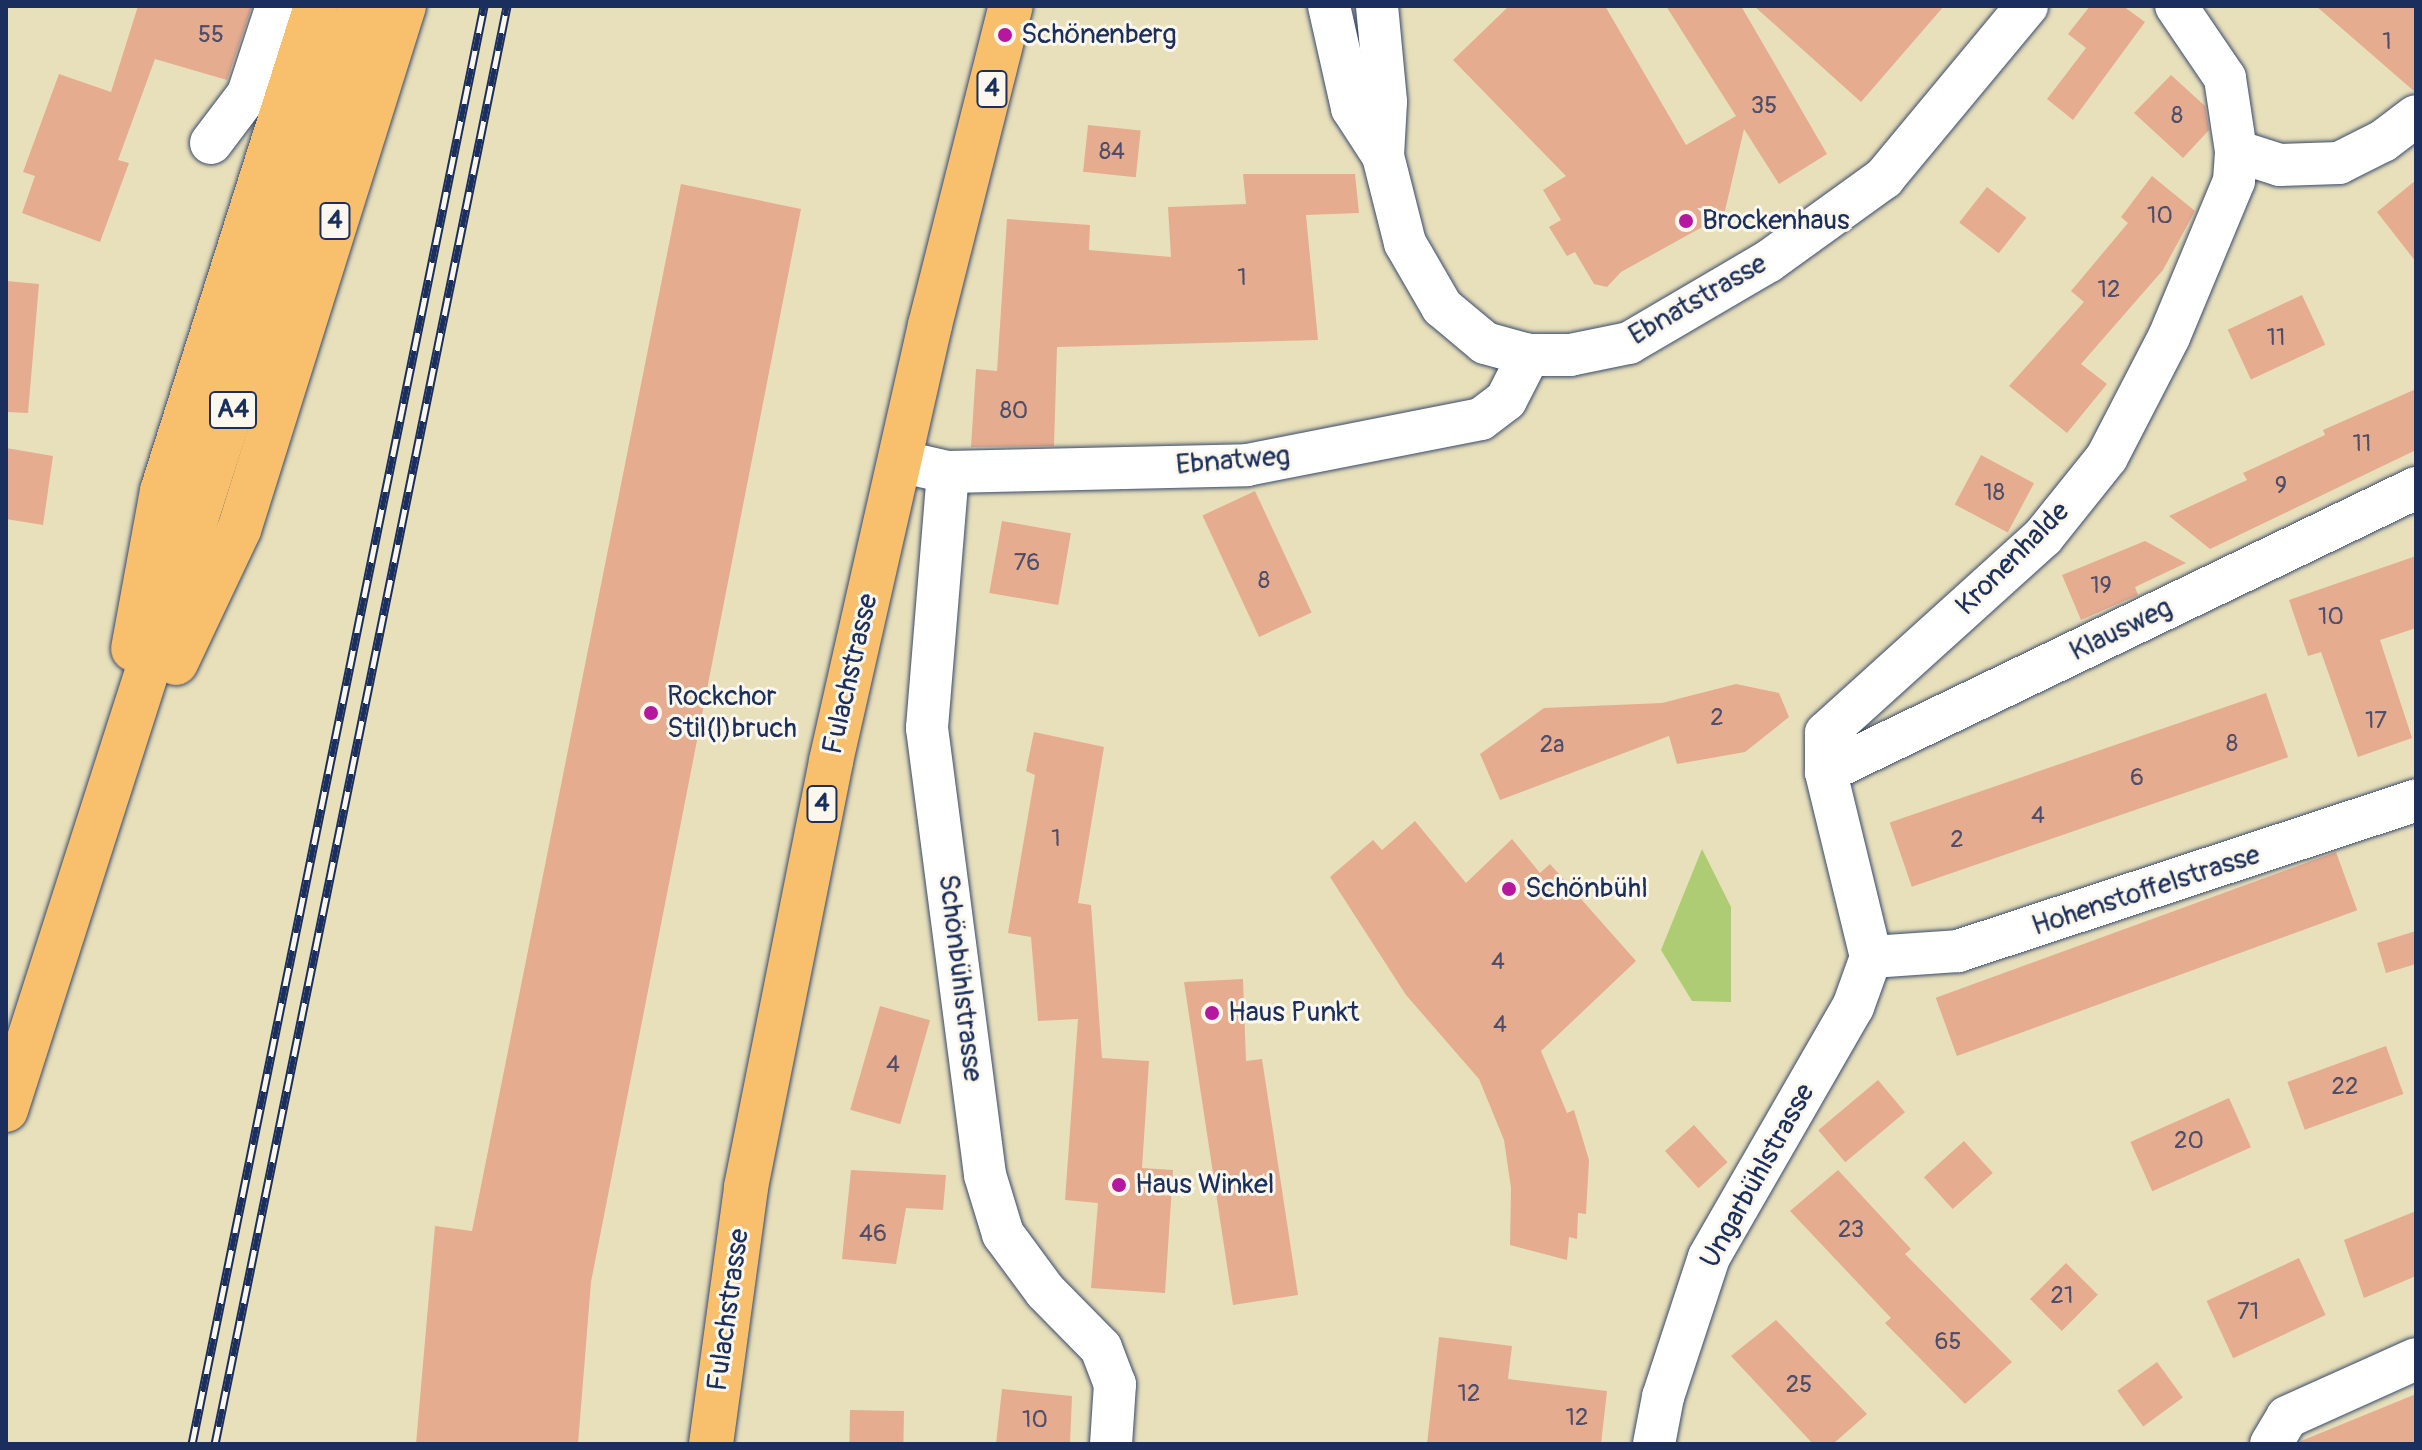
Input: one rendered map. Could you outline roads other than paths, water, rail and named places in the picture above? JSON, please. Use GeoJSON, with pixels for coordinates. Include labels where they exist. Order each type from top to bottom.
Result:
{"type":"FeatureCollection","features":[{"type":"Feature","properties":{"kind":"main road"},"geometry":{"type":"LineString","coordinates":[[105,813],[156,514],[316,6]]}},
{"type":"Feature","properties":{"kind":"main road","name":"A4"},"geometry":{"type":"LineString","coordinates":[[6,1110],[105,813],[361,6]]}},
{"type":"Feature","properties":{"kind":"main road","name":"4"},"geometry":{"type":"LineString","coordinates":[[105,813],[239,530],[404,6]]}},
{"type":"Feature","properties":{"kind":"main road","name":"Fulachstrasse"},"geometry":{"type":"LineString","coordinates":[[711,1444],[746,1187],[770,1060],[900,463],[1011,6]]}},
{"type":"Feature","properties":{"kind":"street"},"geometry":{"type":"LineString","coordinates":[[211,143],[248,94],[277,6]]}},
{"type":"Feature","properties":{"kind":"street","name":"Ebnatstrasse"},"geometry":{"type":"LineString","coordinates":[[1329,6],[1352,108],[1383,156]]}},
{"type":"Feature","properties":{"kind":"street","name":"Ebnatstrasse"},"geometry":{"type":"LineString","coordinates":[[1377,6],[1386,102],[1383,156],[1405,243],[1442,307],[1485,343],[1529,355],[1570,355],[1629,343],[1769,261],[1884,178],[2027,6]]}},
{"type":"Feature","properties":{"kind":"street","name":"Kronenhalde"},"geometry":{"type":"LineString","coordinates":[[1871,957],[1826,772],[1826,733],[2043,537],[2107,457],[2169,337],[2234,181],[2236,151],[2225,78],[2176,6]]}},
{"type":"Feature","properties":{"kind":"street"},"geometry":{"type":"LineString","coordinates":[[2236,151],[2280,165],[2339,163],[2383,141],[2416,116]]}},
{"type":"Feature","properties":{"kind":"street","name":"Ebnatweg"},"geometry":{"type":"LineString","coordinates":[[900,463],[948,472],[1247,465],[1481,419],[1506,400],[1529,355]]}},
{"type":"Feature","properties":{"kind":"street","name":"Schönbühlstrasse"},"geometry":{"type":"LineString","coordinates":[[948,472],[927,728],[985,1175],[1003,1234],[1045,1291],[1101,1348],[1115,1384],[1111,1444]]}},
{"type":"Feature","properties":{"kind":"street","name":"Klausweg"},"geometry":{"type":"LineString","coordinates":[[1826,772],[2416,488]]}},
{"type":"Feature","properties":{"kind":"street","name":"Hohenstoffelstrasse"},"geometry":{"type":"LineString","coordinates":[[1871,957],[1958,951],[2416,800]]}},
{"type":"Feature","properties":{"kind":"street","name":"Ungarbühlstrasse"},"geometry":{"type":"LineString","coordinates":[[1654,1444],[1663,1397],[1709,1257],[1853,1007],[1871,957]]}},
{"type":"Feature","properties":{"kind":"street"},"geometry":{"type":"LineString","coordinates":[[2271,1444],[2287,1417],[2416,1359]]}},
{"type":"Feature","properties":{"kind":"railway"},"geometry":{"type":"LineString","coordinates":[[192,1444],[484,6]]}},
{"type":"Feature","properties":{"kind":"railway"},"geometry":{"type":"LineString","coordinates":[[215,1444],[507,6]]}},
{"type":"Feature","properties":{"kind":"place","name":"Schönenberg"},"geometry":{"type":"Point","coordinates":[1005,35]}},
{"type":"Feature","properties":{"kind":"place","name":"Brockenhaus"},"geometry":{"type":"Point","coordinates":[1686,221]}},
{"type":"Feature","properties":{"kind":"place","name":"Rockchor Stil(l)bruch"},"geometry":{"type":"Point","coordinates":[651,713]}},
{"type":"Feature","properties":{"kind":"place","name":"Schönbühl"},"geometry":{"type":"Point","coordinates":[1509,889]}},
{"type":"Feature","properties":{"kind":"place","name":"Haus Punkt"},"geometry":{"type":"Point","coordinates":[1212,1013]}},
{"type":"Feature","properties":{"kind":"place","name":"Haus Winkel"},"geometry":{"type":"Point","coordinates":[1119,1185]}}]}
